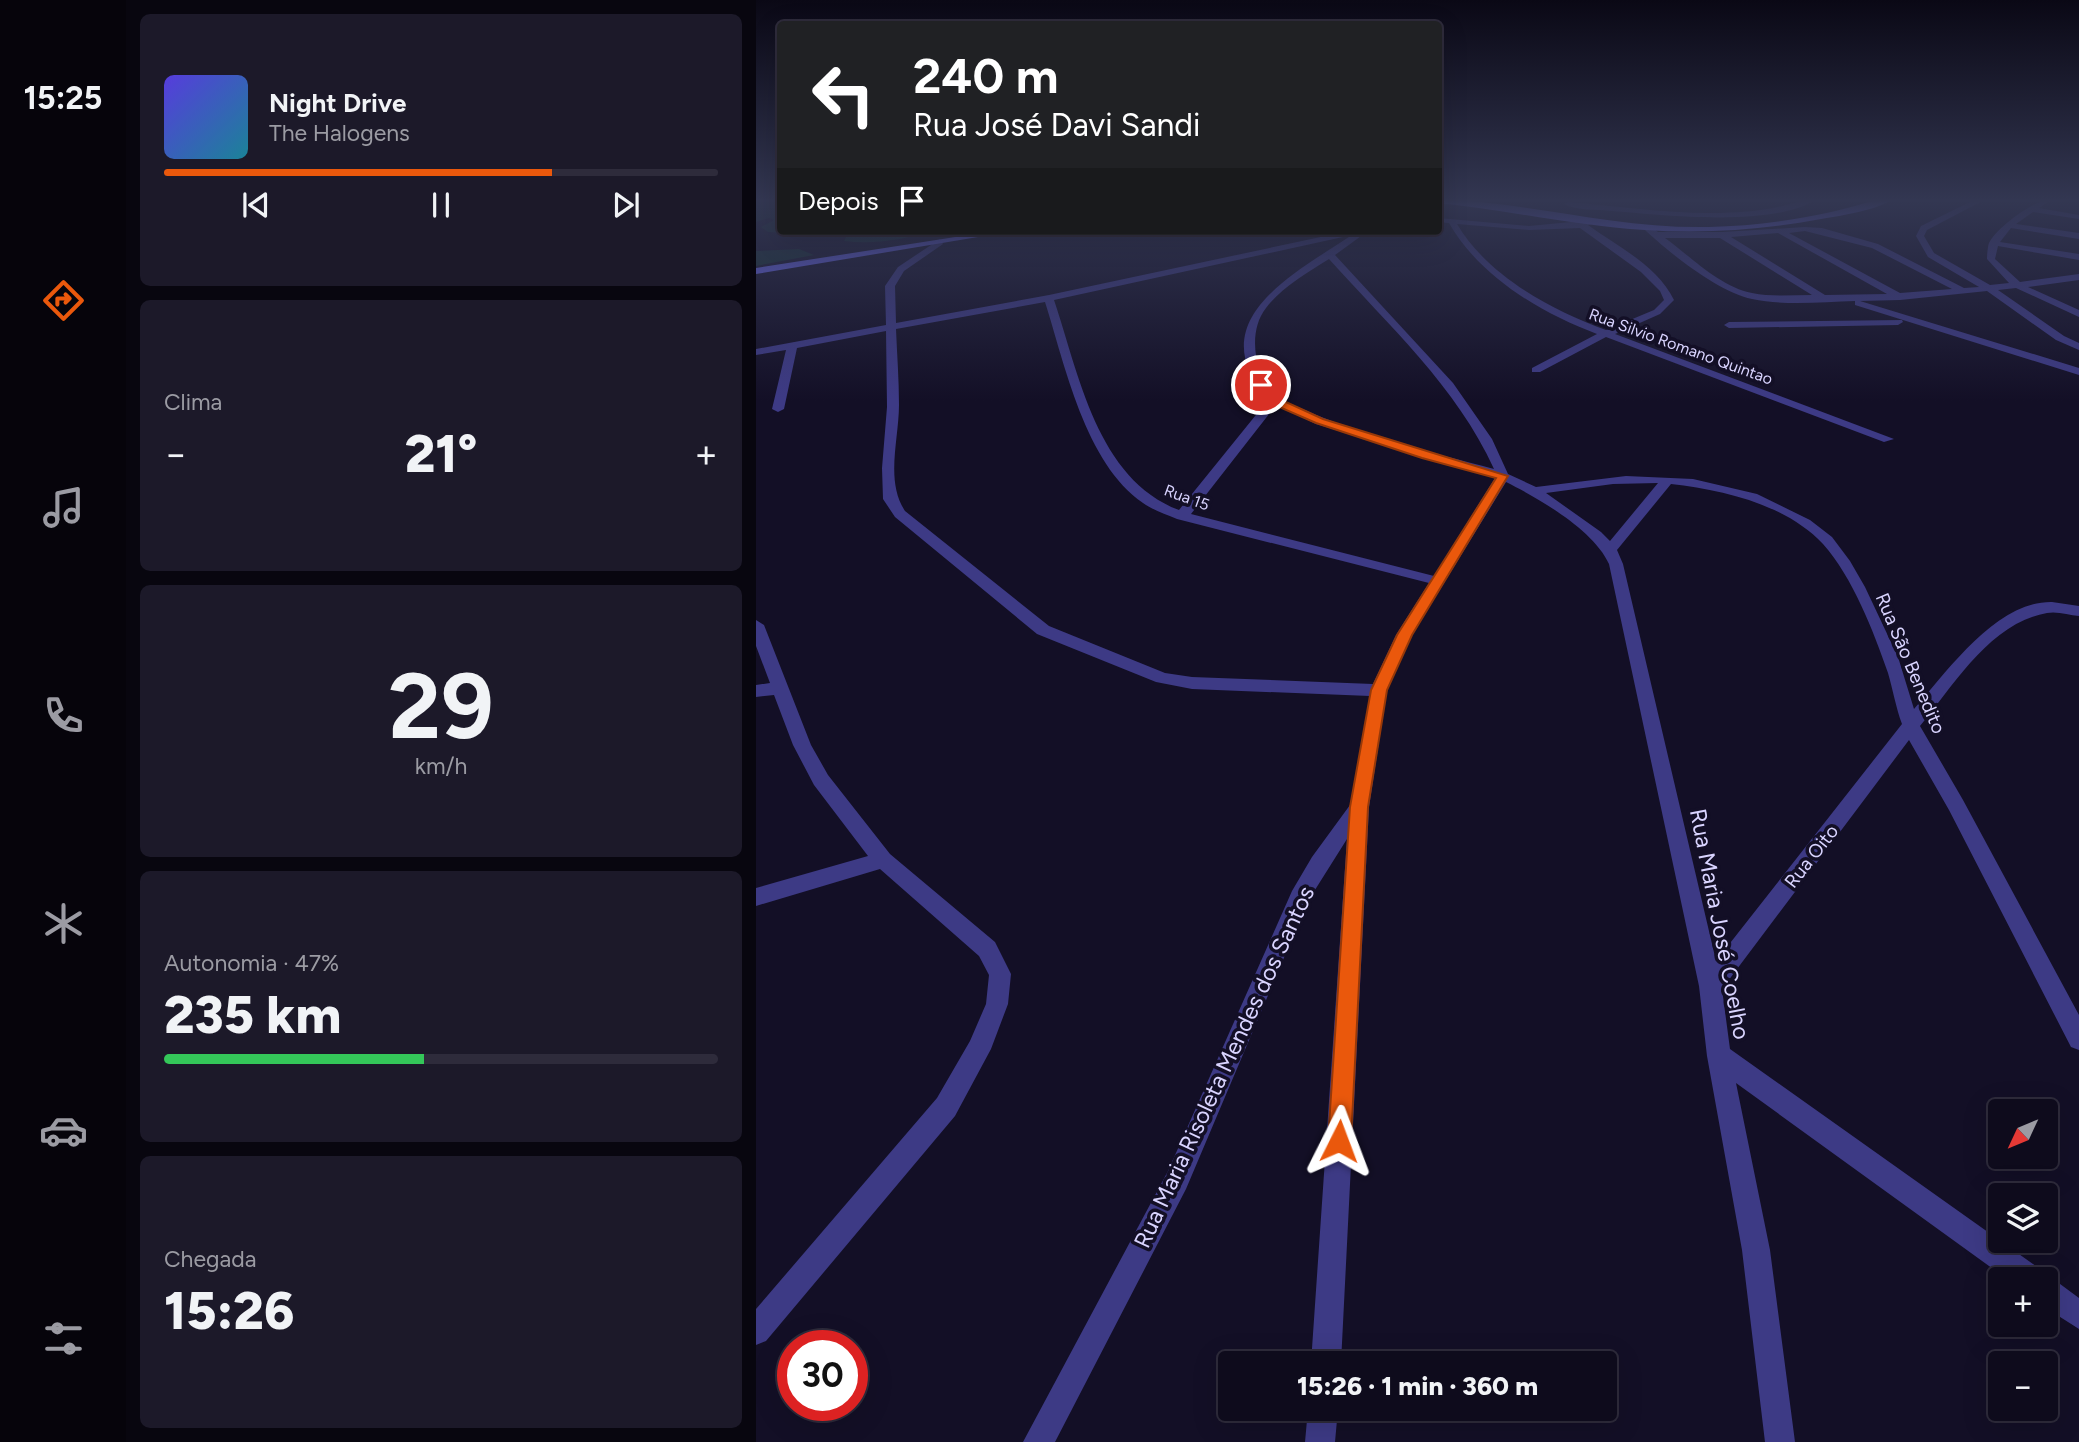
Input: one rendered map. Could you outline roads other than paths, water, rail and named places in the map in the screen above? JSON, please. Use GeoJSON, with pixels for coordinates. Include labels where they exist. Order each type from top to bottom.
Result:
{"type":"FeatureCollection","features":[{"type":"Feature","properties":{"kind":"street"},"geometry":{"type":"LineString","coordinates":[[756,271],[786,266]]}},
{"type":"Feature","properties":{"kind":"street"},"geometry":{"type":"LineString","coordinates":[[905,266],[890,286],[893,407],[888,468],[891,499],[900,514],[1030,620],[1055,635],[1162,678],[1192,682],[1379,690]]}},
{"type":"Feature","properties":{"kind":"street"},"geometry":{"type":"LineString","coordinates":[[756,352],[1049,298],[1198,266]]}},
{"type":"Feature","properties":{"kind":"street"},"geometry":{"type":"LineString","coordinates":[[1182,516],[1274,400],[1261,385],[1253,364],[1250,336],[1254,319],[1260,308],[1276,292],[1314,266]]}},
{"type":"Feature","properties":{"kind":"street"},"geometry":{"type":"LineString","coordinates":[[1327,1351],[1359,807],[1379,690],[1404,635],[1503,476],[1486,439],[1450,385],[1340,266]]}},
{"type":"Feature","properties":{"kind":"street","name":"Rua Silvio Romano Quintao"},"geometry":{"type":"LineString","coordinates":[[1492,266],[1561,317],[1602,335],[1888,439]]}},
{"type":"Feature","properties":{"kind":"street"},"geometry":{"type":"LineString","coordinates":[[1536,370],[1602,335],[1657,312],[1670,300],[1667,292],[1638,266]]}},
{"type":"Feature","properties":{"kind":"street"},"geometry":{"type":"LineString","coordinates":[[1703,266],[1743,294],[1846,299],[1991,290],[2079,277]]}},
{"type":"Feature","properties":{"kind":"street"},"geometry":{"type":"LineString","coordinates":[[1772,266],[1823,298]]}},
{"type":"Feature","properties":{"kind":"street"},"geometry":{"type":"LineString","coordinates":[[1844,266],[1901,297]]}},
{"type":"Feature","properties":{"kind":"street"},"geometry":{"type":"LineString","coordinates":[[1914,266],[1964,292]]}},
{"type":"Feature","properties":{"kind":"street"},"geometry":{"type":"LineString","coordinates":[[1950,266],[1991,290],[2051,332],[2079,347]]}},
{"type":"Feature","properties":{"kind":"street"},"geometry":{"type":"LineString","coordinates":[[1996,266],[2021,285],[2079,314]]}},
{"type":"Feature","properties":{"kind":"street","name":"Rua 15"},"geometry":{"type":"LineString","coordinates":[[1049,298],[1095,430],[1129,484],[1144,498],[1182,516],[1437,581]]}},
{"type":"Feature","properties":{"kind":"street"},"geometry":{"type":"LineString","coordinates":[[1846,299],[1912,322],[2079,372]]}},
{"type":"Feature","properties":{"kind":"street"},"geometry":{"type":"LineString","coordinates":[[1729,325],[1912,322]]}},
{"type":"Feature","properties":{"kind":"street"},"geometry":{"type":"LineString","coordinates":[[778,409],[792,345]]}},
{"type":"Feature","properties":{"kind":"street","name":"Rua Maria José Coelho"},"geometry":{"type":"LineString","coordinates":[[1274,400],[1350,432],[1503,476],[1534,491],[1582,523],[1610,550],[1616,564],[1710,986],[1719,1056],[1756,1250],[1780,1442]]}},
{"type":"Feature","properties":{"kind":"street","name":"Rua São Benedito"},"geometry":{"type":"LineString","coordinates":[[1534,491],[1618,481],[1667,481],[1724,490],[1768,502],[1798,517],[1817,532],[1841,558],[1854,583],[1895,671],[1911,725],[2079,1039]]}},
{"type":"Feature","properties":{"kind":"street"},"geometry":{"type":"LineString","coordinates":[[1610,550],[1667,481]]}},
{"type":"Feature","properties":{"kind":"street","name":"Rua Oito"},"geometry":{"type":"LineString","coordinates":[[1710,986],[1911,725],[1981,642],[2016,618],[2050,607],[2079,611]]}},
{"type":"Feature","properties":{"kind":"street"},"geometry":{"type":"LineString","coordinates":[[756,625],[802,745],[821,780],[883,860],[987,949],[1000,974],[996,1004],[979,1049],[946,1107],[756,1331]]}},
{"type":"Feature","properties":{"kind":"street"},"geometry":{"type":"LineString","coordinates":[[756,691],[780,688]]}},
{"type":"Feature","properties":{"kind":"street","name":"Rua Maria Risoleta Mendes dos Santos"},"geometry":{"type":"LineString","coordinates":[[1038,1442],[1177,1180],[1299,897],[1319,863],[1359,807]]}},
{"type":"Feature","properties":{"kind":"street"},"geometry":{"type":"LineString","coordinates":[[756,897],[883,860]]}},
{"type":"Feature","properties":{"kind":"street"},"geometry":{"type":"LineString","coordinates":[[1719,1056],[2013,1267]]}},
{"type":"Feature","properties":{"kind":"street"},"geometry":{"type":"LineString","coordinates":[[2058,1300],[2079,1315]]}},
{"type":"Feature","properties":{"kind":"street"},"geometry":{"type":"LineString","coordinates":[[1320,1442],[1322,1421]]}}]}
